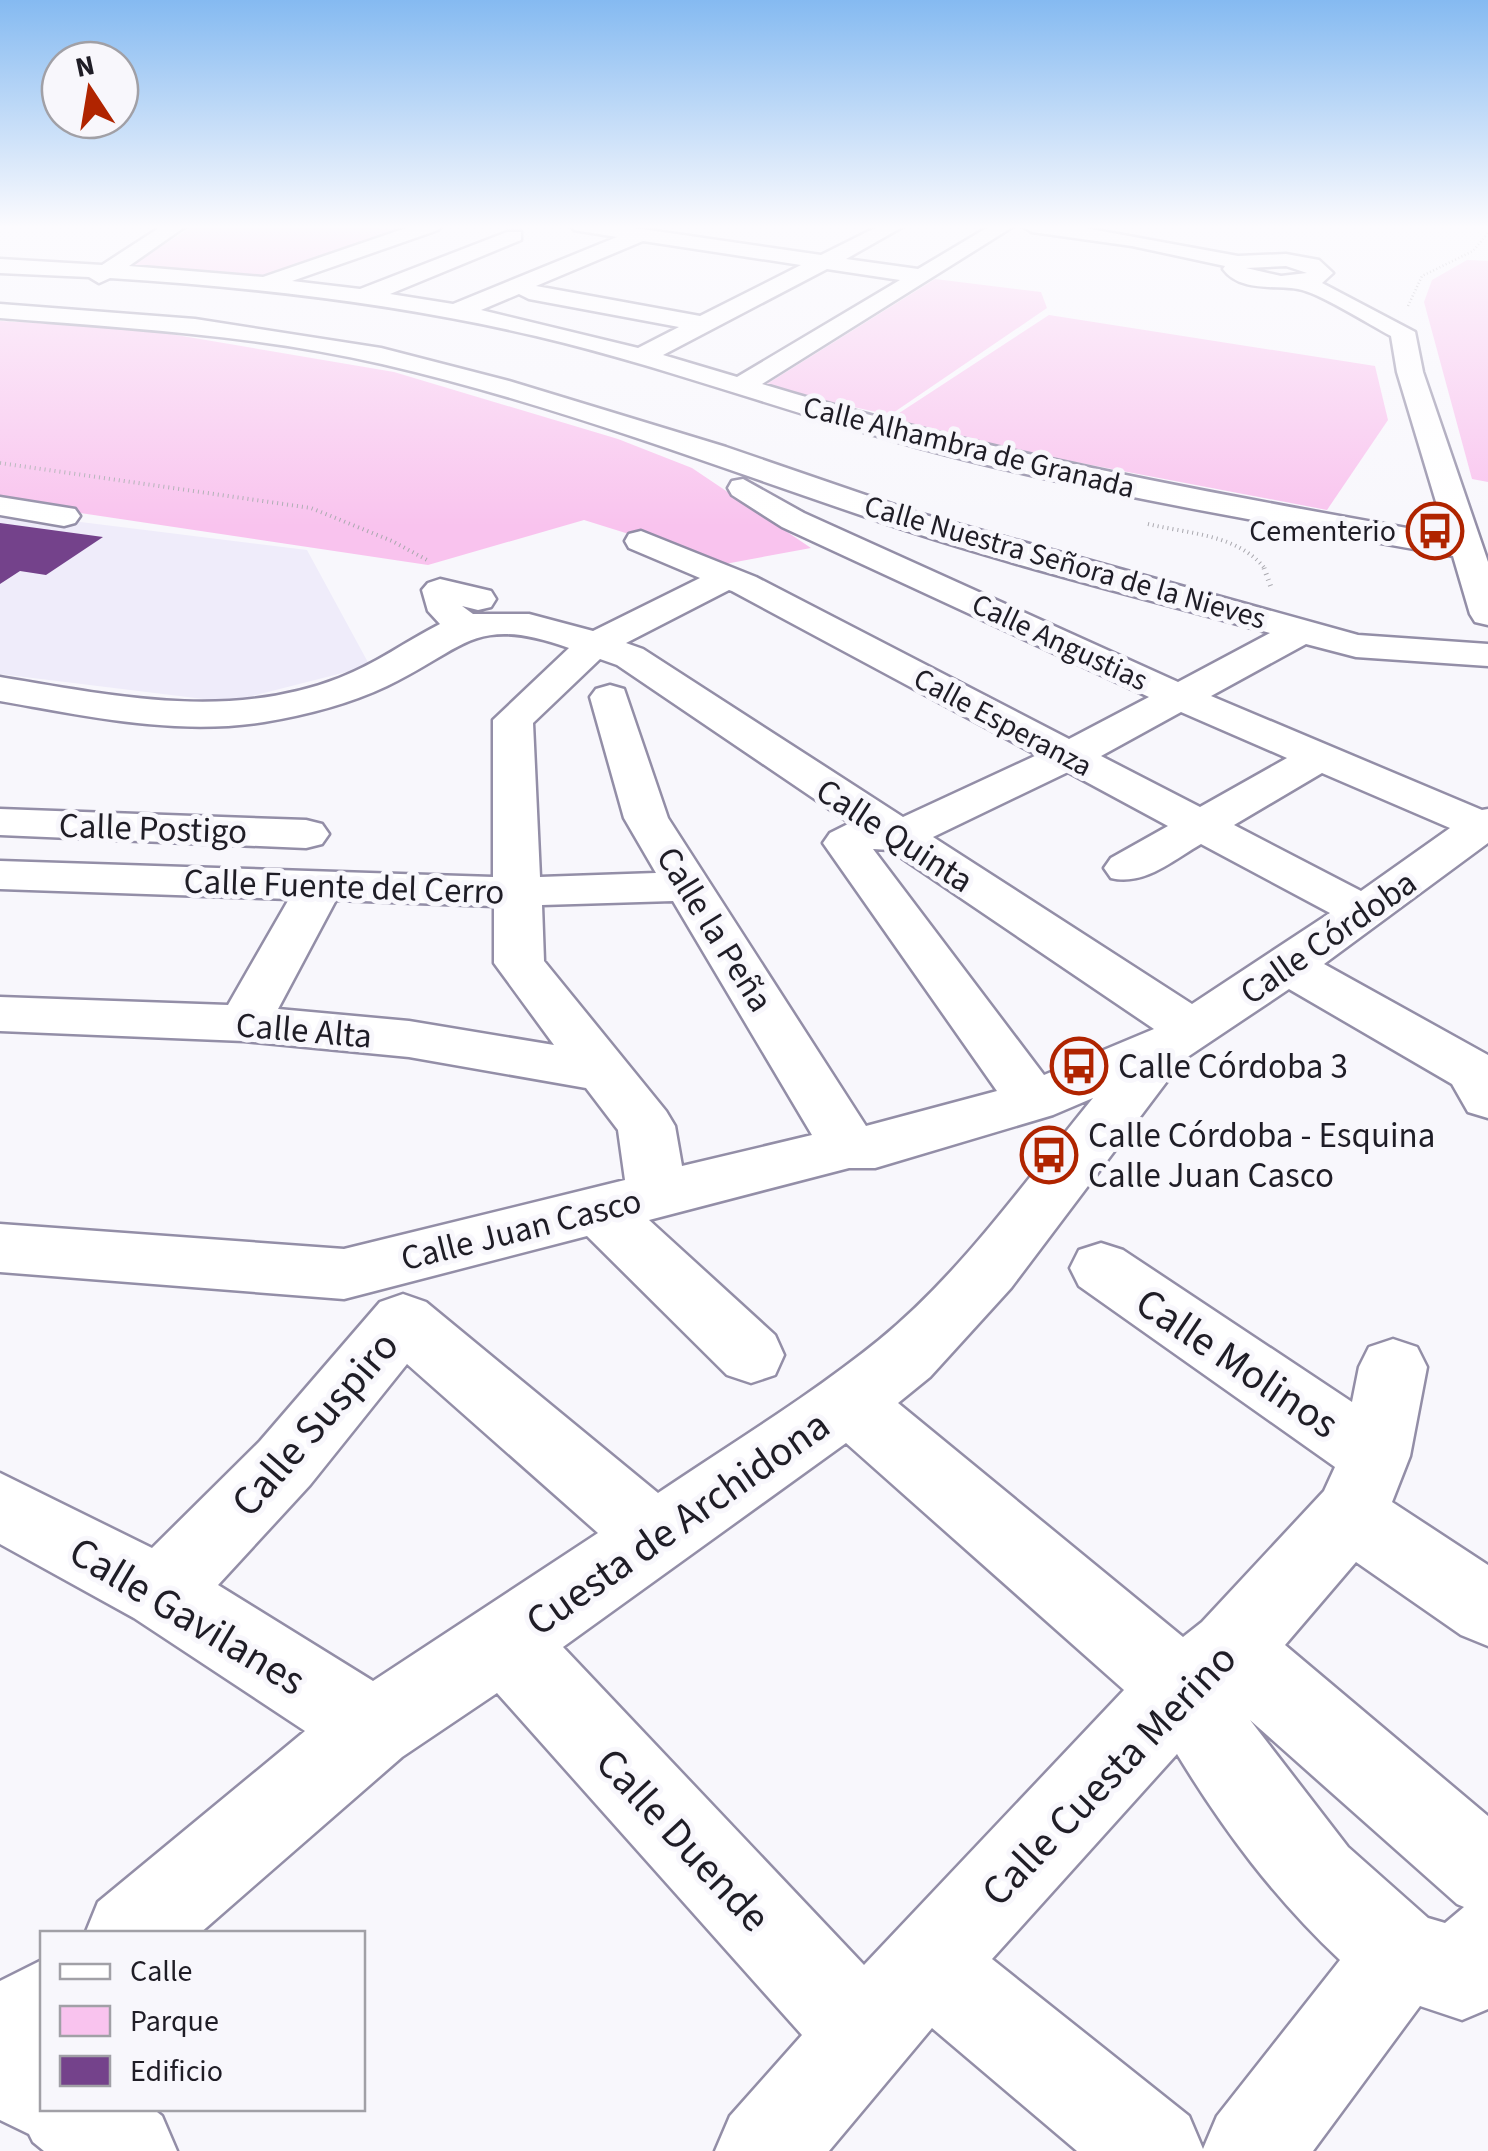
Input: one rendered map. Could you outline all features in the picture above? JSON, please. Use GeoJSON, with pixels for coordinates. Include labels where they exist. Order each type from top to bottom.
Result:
{"type":"FeatureCollection","features":[{"type":"Feature","properties":{"kind":"street"},"geometry":{"type":"LineString","coordinates":[[196,326],[382,356],[500,387],[649,436]]}},
{"type":"Feature","properties":{"kind":"street","name":"Calle Alhambra de Granada"},"geometry":{"type":"LineString","coordinates":[[527,326],[975,453],[1141,490],[1468,549]]}},
{"type":"Feature","properties":{"kind":"street"},"geometry":{"type":"LineString","coordinates":[[641,356],[698,326]]}},
{"type":"Feature","properties":{"kind":"street"},"geometry":{"type":"LineString","coordinates":[[742,386],[838,326]]}},
{"type":"Feature","properties":{"kind":"street"},"geometry":{"type":"LineString","coordinates":[[1393,326],[1403,332],[1410,372],[1488,614]]}},
{"type":"Feature","properties":{"kind":"street","name":"Calle Nuestra Señora de la Nieves"},"geometry":{"type":"LineString","coordinates":[[649,436],[716,454],[907,520],[1356,646],[1488,656]]}},
{"type":"Feature","properties":{"kind":"street","name":"Calle Angustias"},"geometry":{"type":"LineString","coordinates":[[649,436],[692,455],[793,520],[1182,698],[1485,824]]}},
{"type":"Feature","properties":{"kind":"street"},"geometry":{"type":"LineString","coordinates":[[0,506],[64,516]]}},
{"type":"Feature","properties":{"kind":"street","name":"Calle Esperanza"},"geometry":{"type":"LineString","coordinates":[[641,541],[729,578],[1363,911]]}},
{"type":"Feature","properties":{"kind":"street"},"geometry":{"type":"LineString","coordinates":[[729,578],[594,645],[513,720],[515,892],[519,963],[646,1126],[628,1202],[751,1356]]}},
{"type":"Feature","properties":{"kind":"street"},"geometry":{"type":"LineString","coordinates":[[440,590],[446,611],[472,613]]}},
{"type":"Feature","properties":{"kind":"street"},"geometry":{"type":"LineString","coordinates":[[0,689],[152,714],[248,713],[327,696],[383,673],[472,613]]}},
{"type":"Feature","properties":{"kind":"street","name":"Calle Quinta"},"geometry":{"type":"LineString","coordinates":[[472,613],[494,623],[543,628],[630,657],[897,836],[1179,1038]]}},
{"type":"Feature","properties":{"kind":"street"},"geometry":{"type":"LineString","coordinates":[[1072,1165],[1066,1118],[1053,1106],[1033,1102],[846,843],[862,834],[897,836],[1067,758],[1304,630]]}},
{"type":"Feature","properties":{"kind":"street"},"geometry":{"type":"LineString","coordinates":[[532,702],[610,697],[665,682]]}},
{"type":"Feature","properties":{"kind":"street","name":"Calle la Peña"},"geometry":{"type":"LineString","coordinates":[[610,697],[646,818],[849,1147]]}},
{"type":"Feature","properties":{"kind":"street"},"geometry":{"type":"LineString","coordinates":[[1127,868],[1319,757]]}},
{"type":"Feature","properties":{"kind":"street"},"geometry":{"type":"LineString","coordinates":[[0,822],[85,878]]}},
{"type":"Feature","properties":{"kind":"street","name":"Calle Postigo"},"geometry":{"type":"LineString","coordinates":[[0,822],[306,834]]}},
{"type":"Feature","properties":{"kind":"street","name":"Calle Córdoba"},"geometry":{"type":"LineString","coordinates":[[1179,1038],[1288,966],[1485,824]]}},
{"type":"Feature","properties":{"kind":"street","name":"Calle Fuente del Cerro"},"geometry":{"type":"LineString","coordinates":[[0,875],[515,892],[688,886]]}},
{"type":"Feature","properties":{"kind":"street"},"geometry":{"type":"LineString","coordinates":[[244,1024],[320,886]]}},
{"type":"Feature","properties":{"kind":"street"},"geometry":{"type":"LineString","coordinates":[[1288,966],[1472,1071],[1488,1098]]}},
{"type":"Feature","properties":{"kind":"street","name":"Calle Alta"},"geometry":{"type":"LineString","coordinates":[[7,1022],[244,1024],[409,1039],[605,1072]]}},
{"type":"Feature","properties":{"kind":"street","name":"Calle Juan Casco"},"geometry":{"type":"LineString","coordinates":[[0,1248],[344,1274],[849,1147],[876,1147],[1033,1102],[1179,1038]]}},
{"type":"Feature","properties":{"kind":"street","name":"Cuesta de Archidona"},"geometry":{"type":"LineString","coordinates":[[134,1931],[373,1728],[848,1404],[906,1358],[989,1270],[1179,1038]]}},
{"type":"Feature","properties":{"kind":"street","name":"Calle Molinos"},"geometry":{"type":"LineString","coordinates":[[1101,1268],[1363,1485],[1488,1609]]}},
{"type":"Feature","properties":{"kind":"street","name":"Calle Suspiro"},"geometry":{"type":"LineString","coordinates":[[161,1592],[285,1463],[403,1321],[656,1537]]}},
{"type":"Feature","properties":{"kind":"street"},"geometry":{"type":"LineString","coordinates":[[1363,1485],[1393,1367]]}},
{"type":"Feature","properties":{"kind":"street"},"geometry":{"type":"LineString","coordinates":[[848,1404],[1488,1873]]}},
{"type":"Feature","properties":{"kind":"street","name":"Calle Cuesta Merino"},"geometry":{"type":"LineString","coordinates":[[766,2151],[926,1964],[1206,1669],[1363,1485]]}},
{"type":"Feature","properties":{"kind":"street","name":"Calle Gavilanes"},"geometry":{"type":"LineString","coordinates":[[0,1506],[161,1592],[373,1728]]}},
{"type":"Feature","properties":{"kind":"street","name":"Calle Duende"},"geometry":{"type":"LineString","coordinates":[[504,1642],[865,2035]]}},
{"type":"Feature","properties":{"kind":"street"},"geometry":{"type":"LineString","coordinates":[[1206,1669],[1230,1764],[1317,1878],[1445,1948],[1252,2151]]}},
{"type":"Feature","properties":{"kind":"street"},"geometry":{"type":"LineString","coordinates":[[926,1964],[1154,2151]]}},
{"type":"Feature","properties":{"kind":"street"},"geometry":{"type":"LineString","coordinates":[[0,2043],[40,2009]]}},
{"type":"Feature","properties":{"kind":"street"},"geometry":{"type":"LineString","coordinates":[[0,2061],[40,2090]]}},
{"type":"Feature","properties":{"kind":"street"},"geometry":{"type":"LineString","coordinates":[[71,2111],[127,2151]]}},
{"type":"Feature","properties":{"kind":"path"},"geometry":{"type":"LineString","coordinates":[[0,463],[311,508],[428,558],[438,574],[440,590]]}},
{"type":"Feature","properties":{"kind":"path"},"geometry":{"type":"LineString","coordinates":[[1140,522],[1222,540],[1257,558],[1273,585],[1271,611],[1261,618]]}},
{"type":"Feature","properties":{"kind":"shaded area"},"geometry":{"type":"Polygon","coordinates":[[[0,512],[307,550],[370,666],[228,702],[0,674],[0,512]]]}},
{"type":"Feature","properties":{"kind":"green space"},"geometry":{"type":"Polygon","coordinates":[[[0,326],[135,328],[394,372],[618,439],[692,468],[811,548],[725,564],[584,520],[428,565],[0,501],[0,326]]]}},
{"type":"Feature","properties":{"kind":"green space"},"geometry":{"type":"Polygon","coordinates":[[[859,326],[1020,326],[890,415],[762,387],[859,326]]]}},
{"type":"Feature","properties":{"kind":"green space"},"geometry":{"type":"Polygon","coordinates":[[[1032,326],[1122,326],[1375,366],[1388,420],[1327,510],[976,443],[890,419],[1032,326]]]}},
{"type":"Feature","properties":{"kind":"green space"},"geometry":{"type":"Polygon","coordinates":[[[1431,326],[1488,326],[1488,482],[1472,479],[1431,326]]]}},
{"type":"Feature","properties":{"kind":"building"},"geometry":{"type":"Polygon","coordinates":[[[0,523],[103,537],[46,575],[20,571],[0,584],[0,523]]]}},
{"type":"Feature","properties":{"kind":"place","name":"Cementerio"},"geometry":{"type":"Point","coordinates":[1435,531]}},
{"type":"Feature","properties":{"kind":"place","name":"Calle Córdoba 3"},"geometry":{"type":"Point","coordinates":[1079,1066]}},
{"type":"Feature","properties":{"kind":"place","name":"Calle Córdoba - Esquina Calle Juan Casco"},"geometry":{"type":"Point","coordinates":[1049,1155]}}]}
